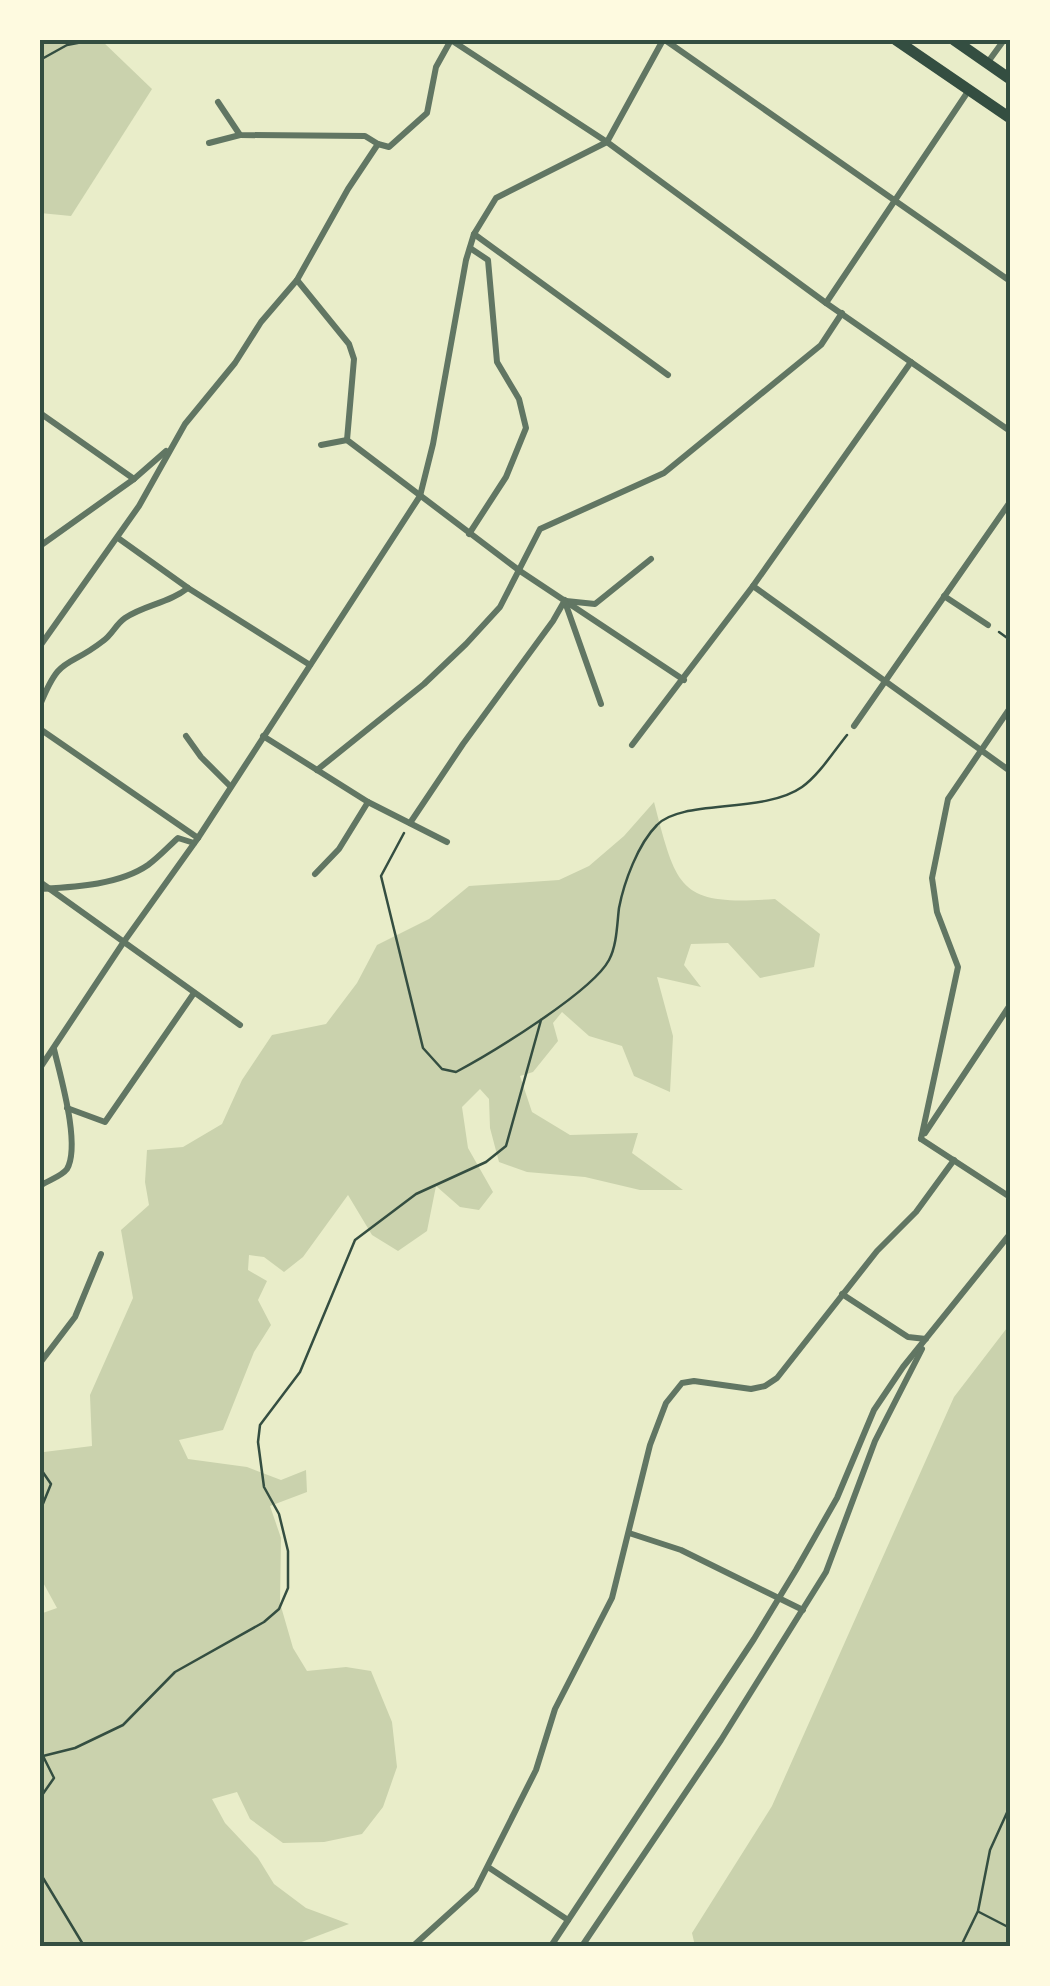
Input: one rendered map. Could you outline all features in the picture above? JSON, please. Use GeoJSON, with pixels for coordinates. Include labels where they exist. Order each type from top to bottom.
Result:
{"type":"FeatureCollection","features":[{"type":"Feature","properties":{"kind":"main road"},"geometry":{"type":"LineString","coordinates":[[896,40],[1010,118]]}},
{"type":"Feature","properties":{"kind":"main road"},"geometry":{"type":"LineString","coordinates":[[954,40],[1010,79]]}},
{"type":"Feature","properties":{"kind":"street"},"geometry":{"type":"LineString","coordinates":[[209,143],[240,135],[365,136],[390,146],[428,113],[436,67],[451,40],[607,142],[826,303],[1010,431]]}},
{"type":"Feature","properties":{"kind":"street"},"geometry":{"type":"LineString","coordinates":[[40,1068],[196,840],[420,496],[474,234],[496,198],[607,142],[664,40],[1010,280]]}},
{"type":"Feature","properties":{"kind":"street"},"geometry":{"type":"LineString","coordinates":[[987,62],[1004,40]]}},
{"type":"Feature","properties":{"kind":"street"},"geometry":{"type":"LineString","coordinates":[[826,303],[969,90]]}},
{"type":"Feature","properties":{"kind":"street"},"geometry":{"type":"LineString","coordinates":[[218,102],[240,135]]}},
{"type":"Feature","properties":{"kind":"street"},"geometry":{"type":"LineString","coordinates":[[40,546],[134,479],[168,448],[297,280],[348,188],[378,144]]}},
{"type":"Feature","properties":{"kind":"street"},"geometry":{"type":"LineString","coordinates":[[474,234],[668,375]]}},
{"type":"Feature","properties":{"kind":"street"},"geometry":{"type":"LineString","coordinates":[[469,534],[506,476],[526,428],[520,399],[498,362],[488,260],[470,248]]}},
{"type":"Feature","properties":{"kind":"street"},"geometry":{"type":"LineString","coordinates":[[297,280],[348,344],[354,359],[347,440]]}},
{"type":"Feature","properties":{"kind":"street"},"geometry":{"type":"LineString","coordinates":[[317,770],[424,684],[466,644],[500,607],[540,528],[664,472],[821,345],[842,314]]}},
{"type":"Feature","properties":{"kind":"street"},"geometry":{"type":"LineString","coordinates":[[632,745],[753,586],[911,362]]}},
{"type":"Feature","properties":{"kind":"street"},"geometry":{"type":"LineString","coordinates":[[40,414],[134,479]]}},
{"type":"Feature","properties":{"kind":"street"},"geometry":{"type":"LineString","coordinates":[[321,445],[347,440],[520,571],[684,680]]}},
{"type":"Feature","properties":{"kind":"street"},"geometry":{"type":"LineString","coordinates":[[40,646],[118,538],[168,448]]}},
{"type":"Feature","properties":{"kind":"street"},"geometry":{"type":"LineString","coordinates":[[854,726],[1010,502]]}},
{"type":"Feature","properties":{"kind":"street"},"geometry":{"type":"LineString","coordinates":[[118,538],[188,588],[310,665]]}},
{"type":"Feature","properties":{"kind":"street"},"geometry":{"type":"LineString","coordinates":[[565,600],[595,604],[651,559]]}},
{"type":"Feature","properties":{"kind":"street"},"geometry":{"type":"LineString","coordinates":[[753,586],[1010,771]]}},
{"type":"Feature","properties":{"kind":"street"},"geometry":{"type":"LineString","coordinates":[[40,705],[52,677],[66,661],[104,641],[125,618],[172,600],[188,588]]}},
{"type":"Feature","properties":{"kind":"street"},"geometry":{"type":"LineString","coordinates":[[944,596],[988,625]]}},
{"type":"Feature","properties":{"kind":"street"},"geometry":{"type":"LineString","coordinates":[[565,600],[601,704]]}},
{"type":"Feature","properties":{"kind":"street"},"geometry":{"type":"LineString","coordinates":[[410,823],[554,622],[565,600]]}},
{"type":"Feature","properties":{"kind":"street"},"geometry":{"type":"LineString","coordinates":[[921,1139],[958,967],[937,912],[932,878],[948,799],[1010,708]]}},
{"type":"Feature","properties":{"kind":"street"},"geometry":{"type":"LineString","coordinates":[[40,729],[196,840]]}},
{"type":"Feature","properties":{"kind":"street"},"geometry":{"type":"LineString","coordinates":[[186,736],[230,786]]}},
{"type":"Feature","properties":{"kind":"street"},"geometry":{"type":"LineString","coordinates":[[263,736],[368,802],[447,842]]}},
{"type":"Feature","properties":{"kind":"street"},"geometry":{"type":"LineString","coordinates":[[315,874],[339,849],[368,802]]}},
{"type":"Feature","properties":{"kind":"street"},"geometry":{"type":"LineString","coordinates":[[43,886],[85,886],[125,875],[147,866],[178,838],[196,840]]}},
{"type":"Feature","properties":{"kind":"street"},"geometry":{"type":"LineString","coordinates":[[43,886],[240,1025]]}},
{"type":"Feature","properties":{"kind":"street"},"geometry":{"type":"LineString","coordinates":[[67,1108],[105,1122],[194,993]]}},
{"type":"Feature","properties":{"kind":"street"},"geometry":{"type":"LineString","coordinates":[[921,1139],[1010,1005]]}},
{"type":"Feature","properties":{"kind":"street"},"geometry":{"type":"LineString","coordinates":[[40,1186],[64,1174],[71,1149],[54,1048]]}},
{"type":"Feature","properties":{"kind":"street"},"geometry":{"type":"LineString","coordinates":[[921,1139],[1010,1197]]}},
{"type":"Feature","properties":{"kind":"street"},"geometry":{"type":"LineString","coordinates":[[413,1946],[476,1889],[536,1770],[554,1709],[605,1615],[650,1445],[666,1403],[682,1384],[694,1380],[751,1389],[776,1378],[877,1251],[916,1212],[954,1160]]}},
{"type":"Feature","properties":{"kind":"street"},"geometry":{"type":"LineString","coordinates":[[551,1946],[779,1598],[836,1498],[874,1410],[1010,1234]]}},
{"type":"Feature","properties":{"kind":"street"},"geometry":{"type":"LineString","coordinates":[[41,1359],[75,1317],[101,1254]]}},
{"type":"Feature","properties":{"kind":"street"},"geometry":{"type":"LineString","coordinates":[[842,1294],[908,1337],[927,1339]]}},
{"type":"Feature","properties":{"kind":"street"},"geometry":{"type":"LineString","coordinates":[[582,1946],[721,1740],[826,1572],[875,1441],[927,1339]]}},
{"type":"Feature","properties":{"kind":"street"},"geometry":{"type":"LineString","coordinates":[[629,1532],[681,1550],[803,1610]]}},
{"type":"Feature","properties":{"kind":"street"},"geometry":{"type":"LineString","coordinates":[[488,1867],[568,1920]]}},
{"type":"Feature","properties":{"kind":"path"},"geometry":{"type":"LineString","coordinates":[[40,60],[67,45],[93,40]]}},
{"type":"Feature","properties":{"kind":"path"},"geometry":{"type":"LineString","coordinates":[[988,625],[1010,640]]}},
{"type":"Feature","properties":{"kind":"path"},"geometry":{"type":"LineString","coordinates":[[410,823],[381,876],[419,1034],[428,1057],[442,1070],[456,1072],[541,1020],[610,959],[623,891],[659,822],[674,814],[772,801],[804,786],[854,726]]}},
{"type":"Feature","properties":{"kind":"path"},"geometry":{"type":"LineString","coordinates":[[40,1798],[54,1778],[43,1756],[75,1748],[123,1726],[175,1672],[264,1622],[279,1609],[288,1588],[288,1551],[279,1514],[264,1487],[258,1442],[260,1425],[300,1372],[355,1240],[416,1194],[486,1162],[506,1146],[541,1020]]}},
{"type":"Feature","properties":{"kind":"path"},"geometry":{"type":"LineString","coordinates":[[40,1468],[50,1484],[40,1511]]}},
{"type":"Feature","properties":{"kind":"path"},"geometry":{"type":"LineString","coordinates":[[961,1946],[978,1911],[985,1864],[1010,1806]]}},
{"type":"Feature","properties":{"kind":"path"},"geometry":{"type":"LineString","coordinates":[[40,1873],[84,1946]]}},
{"type":"Feature","properties":{"kind":"path"},"geometry":{"type":"LineString","coordinates":[[978,1911],[1010,1928]]}},
{"type":"Feature","properties":{"kind":"green space"},"geometry":{"type":"Polygon","coordinates":[[[40,40],[101,40],[152,89],[71,216],[40,213],[40,40]]]}},
{"type":"Feature","properties":{"kind":"green space"},"geometry":{"type":"Polygon","coordinates":[[[654,802],[669,855],[687,886],[701,895],[719,899],[775,899],[820,934],[814,967],[760,978],[728,943],[691,944],[684,965],[701,987],[657,977],[673,1036],[670,1092],[634,1076],[622,1046],[589,1036],[562,1012],[553,1023],[558,1041],[533,1072],[520,1076],[532,1112],[570,1135],[638,1133],[632,1153],[683,1190],[640,1190],[585,1177],[527,1172],[499,1162],[490,1128],[489,1099],[480,1089],[462,1107],[468,1148],[493,1192],[479,1210],[460,1207],[436,1186],[427,1231],[398,1251],[372,1235],[348,1195],[303,1257],[284,1272],[264,1257],[249,1255],[248,1270],[267,1281],[258,1300],[271,1325],[254,1352],[223,1430],[179,1440],[188,1459],[247,1467],[281,1480],[306,1470],[307,1492],[270,1506],[281,1538],[280,1603],[293,1648],[307,1671],[346,1667],[371,1671],[392,1722],[397,1767],[383,1807],[362,1834],[324,1842],[283,1843],[250,1819],[237,1792],[212,1799],[225,1823],[258,1858],[274,1884],[306,1908],[349,1924],[291,1946],[40,1946],[40,1614],[57,1608],[40,1577],[40,1455],[92,1446],[90,1395],[133,1298],[121,1230],[149,1205],[145,1182],[147,1150],[183,1147],[222,1124],[242,1080],[272,1035],[326,1024],[357,983],[377,945],[429,919],[469,886],[559,880],[589,866],[624,836],[654,802]]]}},
{"type":"Feature","properties":{"kind":"green space"},"geometry":{"type":"Polygon","coordinates":[[[1010,1324],[1010,1946],[695,1946],[692,1933],[772,1806],[954,1397],[1010,1324]]]}}]}
